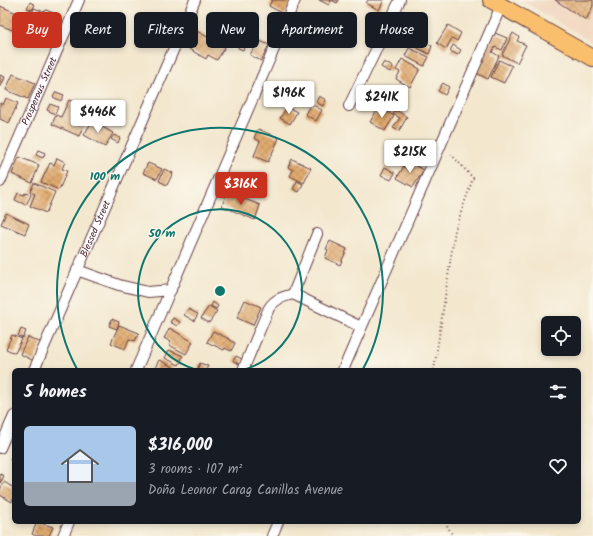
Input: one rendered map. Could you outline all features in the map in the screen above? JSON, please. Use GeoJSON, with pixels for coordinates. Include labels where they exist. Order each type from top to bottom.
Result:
{"type":"FeatureCollection","features":[{"type":"Feature","properties":{"kind":"highway"},"geometry":{"type":"LineString","coordinates":[[496,3],[593,58]]}},
{"type":"Feature","properties":{"kind":"street","name":"Prosperous Street"},"geometry":{"type":"LineString","coordinates":[[0,182],[79,0]]}},
{"type":"Feature","properties":{"kind":"street","name":"Blessed Street"},"geometry":{"type":"LineString","coordinates":[[35,368],[195,0]]}},
{"type":"Feature","properties":{"kind":"street"},"geometry":{"type":"LineString","coordinates":[[137,368],[295,0]]}},
{"type":"Feature","properties":{"kind":"street"},"geometry":{"type":"LineString","coordinates":[[349,106],[400,0]]}},
{"type":"Feature","properties":{"kind":"street"},"geometry":{"type":"LineString","coordinates":[[344,368],[442,143],[496,3]]}},
{"type":"Feature","properties":{"kind":"street"},"geometry":{"type":"LineString","coordinates":[[293,294],[317,234]]}},
{"type":"Feature","properties":{"kind":"street"},"geometry":{"type":"LineString","coordinates":[[77,270],[119,285],[148,292],[170,290]]}},
{"type":"Feature","properties":{"kind":"street"},"geometry":{"type":"LineString","coordinates":[[244,368],[268,308],[274,300],[293,294],[361,327]]}},
{"type":"Feature","properties":{"kind":"street"},"geometry":{"type":"LineString","coordinates":[[0,448],[12,421]]}},
{"type":"Feature","properties":{"kind":"street"},"geometry":{"type":"LineString","coordinates":[[63,536],[68,524]]}},
{"type":"Feature","properties":{"kind":"street"},"geometry":{"type":"LineString","coordinates":[[272,536],[277,524]]}},
{"type":"Feature","properties":{"kind":"path"},"geometry":{"type":"LineString","coordinates":[[434,368],[455,230],[473,178],[442,143]]}},
{"type":"Feature","properties":{"kind":"path"},"geometry":{"type":"LineString","coordinates":[[446,524],[453,536]]}},
{"type":"Feature","properties":{"kind":"shaded area"},"geometry":{"type":"Polygon","coordinates":[[[521,0],[593,0],[593,43],[521,0]]]}},
{"type":"Feature","properties":{"kind":"building"},"geometry":{"type":"Polygon","coordinates":[[[272,0],[292,0],[286,12],[280,12],[269,6],[272,0]]]}},
{"type":"Feature","properties":{"kind":"building"},"geometry":{"type":"Polygon","coordinates":[[[319,0],[331,0],[329,5],[319,0]]]}},
{"type":"Feature","properties":{"kind":"building"},"geometry":{"type":"Polygon","coordinates":[[[331,0],[339,0],[337,3],[331,0]]]}},
{"type":"Feature","properties":{"kind":"building"},"geometry":{"type":"Polygon","coordinates":[[[368,0],[384,0],[379,10],[366,3],[368,0]]]}},
{"type":"Feature","properties":{"kind":"building"},"geometry":{"type":"Polygon","coordinates":[[[555,0],[593,0],[593,6],[586,20],[555,0]]]}},
{"type":"Feature","properties":{"kind":"building"},"geometry":{"type":"Polygon","coordinates":[[[30,2],[35,5],[32,10],[27,8],[30,2]]]}},
{"type":"Feature","properties":{"kind":"building"},"geometry":{"type":"Polygon","coordinates":[[[0,6],[14,12],[12,12],[12,30],[0,25],[0,6]]]}},
{"type":"Feature","properties":{"kind":"building"},"geometry":{"type":"Polygon","coordinates":[[[34,8],[44,12],[32,12],[34,8]]]}},
{"type":"Feature","properties":{"kind":"building"},"geometry":{"type":"Polygon","coordinates":[[[448,25],[461,33],[457,41],[452,38],[446,49],[437,43],[448,25]]]}},
{"type":"Feature","properties":{"kind":"building"},"geometry":{"type":"Polygon","coordinates":[[[198,32],[206,36],[206,48],[224,48],[217,60],[208,55],[206,59],[189,49],[198,48],[198,32]]]}},
{"type":"Feature","properties":{"kind":"building"},"geometry":{"type":"Polygon","coordinates":[[[495,33],[507,38],[502,50],[495,47],[492,52],[499,56],[488,79],[476,73],[495,33]]]}},
{"type":"Feature","properties":{"kind":"building"},"geometry":{"type":"Polygon","coordinates":[[[513,33],[519,37],[517,41],[526,45],[517,63],[502,55],[513,33]]]}},
{"type":"Feature","properties":{"kind":"building"},"geometry":{"type":"Polygon","coordinates":[[[259,40],[267,44],[268,48],[261,61],[250,55],[254,48],[259,48],[259,40]]]}},
{"type":"Feature","properties":{"kind":"building"},"geometry":{"type":"Polygon","coordinates":[[[428,44],[432,46],[429,54],[418,48],[428,48],[428,44]]]}},
{"type":"Feature","properties":{"kind":"building"},"geometry":{"type":"Polygon","coordinates":[[[453,45],[461,50],[458,55],[450,51],[453,45]]]}},
{"type":"Feature","properties":{"kind":"building"},"geometry":{"type":"Polygon","coordinates":[[[409,48],[429,57],[424,66],[405,56],[409,48]]]}},
{"type":"Feature","properties":{"kind":"building"},"geometry":{"type":"Polygon","coordinates":[[[402,59],[420,69],[410,87],[396,79],[400,72],[396,70],[402,59]]]}},
{"type":"Feature","properties":{"kind":"building"},"geometry":{"type":"Polygon","coordinates":[[[499,60],[512,66],[504,83],[491,77],[499,60]]]}},
{"type":"Feature","properties":{"kind":"building"},"geometry":{"type":"Polygon","coordinates":[[[384,62],[393,67],[390,72],[381,67],[384,62]]]}},
{"type":"Feature","properties":{"kind":"building"},"geometry":{"type":"Polygon","coordinates":[[[13,74],[35,83],[28,99],[6,90],[13,74]]]}},
{"type":"Feature","properties":{"kind":"building"},"geometry":{"type":"Polygon","coordinates":[[[0,75],[5,77],[1,86],[0,86],[0,75]]]}},
{"type":"Feature","properties":{"kind":"building"},"geometry":{"type":"Polygon","coordinates":[[[443,83],[449,87],[445,95],[438,91],[443,83]]]}},
{"type":"Feature","properties":{"kind":"building"},"geometry":{"type":"Polygon","coordinates":[[[56,92],[64,95],[61,101],[53,97],[56,92]]]}},
{"type":"Feature","properties":{"kind":"building"},"geometry":{"type":"Polygon","coordinates":[[[319,96],[326,100],[323,106],[316,102],[319,96]]]}},
{"type":"Feature","properties":{"kind":"building"},"geometry":{"type":"Polygon","coordinates":[[[6,98],[18,103],[9,123],[0,119],[0,103],[3,105],[6,98]]]}},
{"type":"Feature","properties":{"kind":"building"},"geometry":{"type":"Polygon","coordinates":[[[376,98],[394,108],[391,112],[374,102],[376,98]]]}},
{"type":"Feature","properties":{"kind":"building"},"geometry":{"type":"Polygon","coordinates":[[[69,100],[91,109],[79,136],[52,124],[56,115],[61,117],[69,100]]]}},
{"type":"Feature","properties":{"kind":"building"},"geometry":{"type":"Polygon","coordinates":[[[50,104],[58,107],[55,114],[47,110],[50,104]]]}},
{"type":"Feature","properties":{"kind":"building"},"geometry":{"type":"Polygon","coordinates":[[[311,104],[322,110],[316,121],[305,114],[311,104]]]}},
{"type":"Feature","properties":{"kind":"building"},"geometry":{"type":"Polygon","coordinates":[[[287,107],[297,112],[290,124],[280,118],[287,107]]]}},
{"type":"Feature","properties":{"kind":"building"},"geometry":{"type":"Polygon","coordinates":[[[379,107],[394,116],[385,131],[370,122],[379,107]]]}},
{"type":"Feature","properties":{"kind":"building"},"geometry":{"type":"Polygon","coordinates":[[[396,110],[407,117],[399,131],[393,128],[400,118],[393,114],[396,110]]]}},
{"type":"Feature","properties":{"kind":"building"},"geometry":{"type":"Polygon","coordinates":[[[92,121],[113,133],[105,147],[84,135],[92,121]]]}},
{"type":"Feature","properties":{"kind":"building"},"geometry":{"type":"Polygon","coordinates":[[[258,129],[279,138],[268,162],[254,156],[260,141],[254,138],[258,129]]]}},
{"type":"Feature","properties":{"kind":"building"},"geometry":{"type":"Polygon","coordinates":[[[114,135],[120,138],[118,143],[111,139],[114,135]]]}},
{"type":"Feature","properties":{"kind":"building"},"geometry":{"type":"Polygon","coordinates":[[[38,150],[45,153],[43,158],[36,155],[38,150]]]}},
{"type":"Feature","properties":{"kind":"building"},"geometry":{"type":"Polygon","coordinates":[[[19,157],[39,165],[32,183],[12,174],[19,157]]]}},
{"type":"Feature","properties":{"kind":"building"},"geometry":{"type":"Polygon","coordinates":[[[57,158],[65,162],[62,169],[67,171],[59,190],[41,182],[50,163],[54,165],[57,158]]]}},
{"type":"Feature","properties":{"kind":"building"},"geometry":{"type":"Polygon","coordinates":[[[292,159],[311,168],[304,183],[290,176],[293,170],[288,167],[292,159]]]}},
{"type":"Feature","properties":{"kind":"building"},"geometry":{"type":"Polygon","coordinates":[[[407,161],[424,170],[413,187],[397,178],[407,161]]]}},
{"type":"Feature","properties":{"kind":"building"},"geometry":{"type":"Polygon","coordinates":[[[148,163],[162,169],[157,179],[143,173],[148,163]]]}},
{"type":"Feature","properties":{"kind":"building"},"geometry":{"type":"Polygon","coordinates":[[[385,167],[395,173],[391,180],[381,175],[385,167]]]}},
{"type":"Feature","properties":{"kind":"building"},"geometry":{"type":"Polygon","coordinates":[[[164,169],[173,173],[167,185],[159,181],[164,169]]]}},
{"type":"Feature","properties":{"kind":"building"},"geometry":{"type":"Polygon","coordinates":[[[297,181],[303,184],[299,192],[293,189],[297,181]]]}},
{"type":"Feature","properties":{"kind":"building"},"geometry":{"type":"Polygon","coordinates":[[[34,183],[55,192],[46,213],[30,206],[35,194],[30,192],[34,183]]]}},
{"type":"Feature","properties":{"kind":"building"},"geometry":{"type":"Polygon","coordinates":[[[227,192],[260,205],[255,220],[222,206],[227,192]]]}},
{"type":"Feature","properties":{"kind":"building"},"geometry":{"type":"Polygon","coordinates":[[[18,193],[31,195],[26,205],[15,200],[18,193]]]}},
{"type":"Feature","properties":{"kind":"building"},"geometry":{"type":"Polygon","coordinates":[[[6,213],[29,224],[25,234],[1,224],[6,213]]]}},
{"type":"Feature","properties":{"kind":"building"},"geometry":{"type":"Polygon","coordinates":[[[330,241],[347,249],[340,265],[325,258],[328,250],[326,249],[330,241]]]}},
{"type":"Feature","properties":{"kind":"building"},"geometry":{"type":"Polygon","coordinates":[[[245,300],[261,307],[253,325],[237,318],[245,300]]]}},
{"type":"Feature","properties":{"kind":"building"},"geometry":{"type":"Polygon","coordinates":[[[213,302],[218,306],[216,309],[211,306],[213,302]]]}},
{"type":"Feature","properties":{"kind":"building"},"geometry":{"type":"Polygon","coordinates":[[[209,306],[217,311],[209,323],[201,318],[209,306]]]}},
{"type":"Feature","properties":{"kind":"building"},"geometry":{"type":"Polygon","coordinates":[[[188,309],[198,314],[194,321],[184,315],[188,309]]]}},
{"type":"Feature","properties":{"kind":"building"},"geometry":{"type":"Polygon","coordinates":[[[173,318],[180,322],[177,326],[170,322],[173,318]]]}},
{"type":"Feature","properties":{"kind":"building"},"geometry":{"type":"Polygon","coordinates":[[[112,319],[119,322],[117,329],[109,326],[112,319]]]}},
{"type":"Feature","properties":{"kind":"building"},"geometry":{"type":"Polygon","coordinates":[[[119,325],[139,333],[135,341],[129,339],[125,349],[111,343],[119,325]]]}},
{"type":"Feature","properties":{"kind":"building"},"geometry":{"type":"Polygon","coordinates":[[[170,328],[193,342],[186,354],[169,345],[171,342],[164,338],[170,328]]]}},
{"type":"Feature","properties":{"kind":"building"},"geometry":{"type":"Polygon","coordinates":[[[21,329],[26,331],[23,338],[18,336],[21,329]]]}},
{"type":"Feature","properties":{"kind":"building"},"geometry":{"type":"Polygon","coordinates":[[[213,331],[235,343],[231,351],[225,348],[224,350],[207,342],[213,331]]]}},
{"type":"Feature","properties":{"kind":"building"},"geometry":{"type":"Polygon","coordinates":[[[12,335],[22,339],[15,353],[6,349],[12,335]]]}},
{"type":"Feature","properties":{"kind":"building"},"geometry":{"type":"Polygon","coordinates":[[[28,337],[42,343],[34,361],[20,354],[28,337]]]}},
{"type":"Feature","properties":{"kind":"building"},"geometry":{"type":"Polygon","coordinates":[[[169,350],[183,356],[179,365],[165,358],[169,350]]]}},
{"type":"Feature","properties":{"kind":"building"},"geometry":{"type":"Polygon","coordinates":[[[236,356],[244,360],[241,365],[233,361],[236,356]]]}},
{"type":"Feature","properties":{"kind":"building"},"geometry":{"type":"Polygon","coordinates":[[[159,360],[173,367],[172,368],[155,368],[159,360]]]}},
{"type":"Feature","properties":{"kind":"building"},"geometry":{"type":"Polygon","coordinates":[[[200,363],[208,366],[207,368],[198,368],[200,363]]]}},
{"type":"Feature","properties":{"kind":"building"},"geometry":{"type":"Polygon","coordinates":[[[0,474],[4,476],[0,483],[0,474]]]}},
{"type":"Feature","properties":{"kind":"building"},"geometry":{"type":"Polygon","coordinates":[[[4,482],[12,487],[12,502],[0,495],[0,490],[4,482]]]}},
{"type":"Feature","properties":{"kind":"building"},"geometry":{"type":"Polygon","coordinates":[[[36,524],[43,524],[53,527],[49,536],[36,536],[32,534],[36,524]]]}}]}
